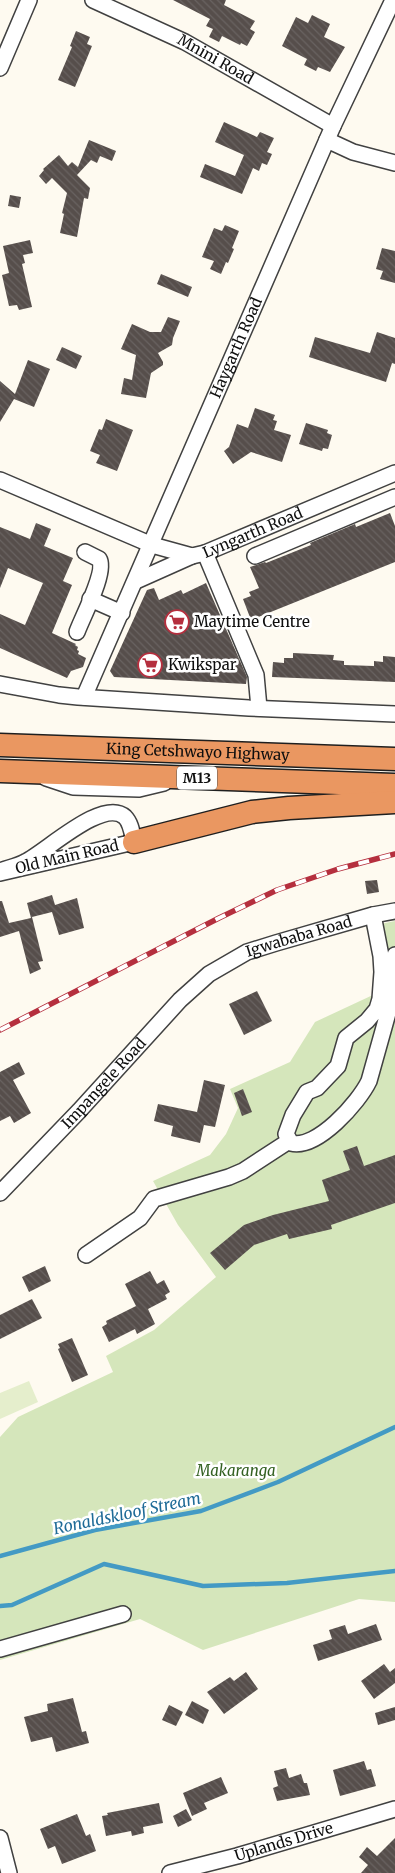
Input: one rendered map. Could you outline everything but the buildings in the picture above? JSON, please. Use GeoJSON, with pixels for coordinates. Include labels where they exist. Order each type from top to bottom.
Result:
{"type":"FeatureCollection","features":[{"type":"Feature","properties":{"kind":"highway","name":"King Cetshwayo Highway"},"geometry":{"type":"LineString","coordinates":[[0,745],[395,759]]}},
{"type":"Feature","properties":{"kind":"highway","name":"King Cetshwayo Highway"},"geometry":{"type":"LineString","coordinates":[[0,771],[395,786]]}},
{"type":"Feature","properties":{"kind":"highway"},"geometry":{"type":"LineString","coordinates":[[134,842],[252,812],[395,802]]}},
{"type":"Feature","properties":{"kind":"street"},"geometry":{"type":"LineString","coordinates":[[0,68],[29,0]]}},
{"type":"Feature","properties":{"kind":"street","name":"Mnini Road"},"geometry":{"type":"LineString","coordinates":[[93,0],[185,42],[330,133],[353,152],[395,163]]}},
{"type":"Feature","properties":{"kind":"street","name":"Haygarth Road"},"geometry":{"type":"LineString","coordinates":[[84,698],[330,133],[393,0]]}},
{"type":"Feature","properties":{"kind":"street","name":"Lyngarth Road"},"geometry":{"type":"LineString","coordinates":[[0,480],[152,545],[199,555],[393,478]]}},
{"type":"Feature","properties":{"kind":"street"},"geometry":{"type":"LineString","coordinates":[[255,556],[395,498]]}},
{"type":"Feature","properties":{"kind":"street"},"geometry":{"type":"LineString","coordinates":[[77,632],[99,577],[101,563],[99,559],[85,552]]}},
{"type":"Feature","properties":{"kind":"street"},"geometry":{"type":"LineString","coordinates":[[136,581],[199,555],[256,675],[259,708]]}},
{"type":"Feature","properties":{"kind":"street"},"geometry":{"type":"LineString","coordinates":[[90,599],[122,613]]}},
{"type":"Feature","properties":{"kind":"street"},"geometry":{"type":"LineString","coordinates":[[0,684],[84,698],[395,714]]}},
{"type":"Feature","properties":{"kind":"street"},"geometry":{"type":"LineString","coordinates":[[0,872],[26,862],[86,822],[105,812],[124,816],[129,823],[134,842]]}},
{"type":"Feature","properties":{"kind":"street","name":"Old Main Road"},"geometry":{"type":"LineString","coordinates":[[0,872],[134,842]]}},
{"type":"Feature","properties":{"kind":"street","name":"Igwababa Road"},"geometry":{"type":"LineString","coordinates":[[209,974],[247,952],[373,915],[395,911]]}},
{"type":"Feature","properties":{"kind":"street"},"geometry":{"type":"LineString","coordinates":[[373,915],[381,956],[385,1000],[388,1013],[369,1081],[359,1099],[334,1124],[312,1140],[294,1144],[289,1141],[286,1134],[293,1115],[308,1092],[317,1088],[338,1066],[346,1038],[367,1021],[385,1000],[395,955]]}},
{"type":"Feature","properties":{"kind":"street","name":"Impangele Road"},"geometry":{"type":"LineString","coordinates":[[0,1193],[79,1111],[180,1000],[209,974]]}},
{"type":"Feature","properties":{"kind":"street"},"geometry":{"type":"LineString","coordinates":[[86,1256],[143,1216],[154,1199],[230,1177],[243,1171],[289,1141]]}},
{"type":"Feature","properties":{"kind":"street"},"geometry":{"type":"LineString","coordinates":[[0,1649],[123,1614]]}},
{"type":"Feature","properties":{"kind":"street","name":"Uplands Drive"},"geometry":{"type":"LineString","coordinates":[[170,1873],[237,1856],[395,1809]]}},
{"type":"Feature","properties":{"kind":"street"},"geometry":{"type":"LineString","coordinates":[[0,1838],[9,1873]]}},
{"type":"Feature","properties":{"kind":"green space","name":"Makaranga"},"geometry":{"type":"Polygon","coordinates":[[[395,921],[395,1602],[359,1599],[203,1650],[140,1619],[0,1660],[0,1437],[18,1417],[113,1372],[106,1356],[154,1330],[216,1277],[178,1225],[153,1181],[210,1155],[226,1134],[238,1108],[230,1089],[290,1062],[315,1022],[375,994],[374,950],[366,927],[395,921]]]}},
{"type":"Feature","properties":{"kind":"green space"},"geometry":{"type":"Polygon","coordinates":[[[29,1381],[38,1402],[0,1419],[0,1393],[29,1381]]]}},
{"type":"Feature","properties":{"kind":"waterway","name":"Ronaldskloof Stream"},"geometry":{"type":"LineString","coordinates":[[0,1556],[95,1530],[201,1511],[278,1482],[395,1427]]}},
{"type":"Feature","properties":{"kind":"waterway"},"geometry":{"type":"LineString","coordinates":[[0,1606],[12,1605],[104,1564],[203,1586],[287,1583],[395,1571]]}},
{"type":"Feature","properties":{"kind":"railway"},"geometry":{"type":"LineString","coordinates":[[0,1030],[277,890],[338,869],[395,854]]}},
{"type":"Feature","properties":{"kind":"place","name":"Maytime Centre"},"geometry":{"type":"Point","coordinates":[177,622]}},
{"type":"Feature","properties":{"kind":"place","name":"Kwikspar"},"geometry":{"type":"Point","coordinates":[150,665]}}]}
